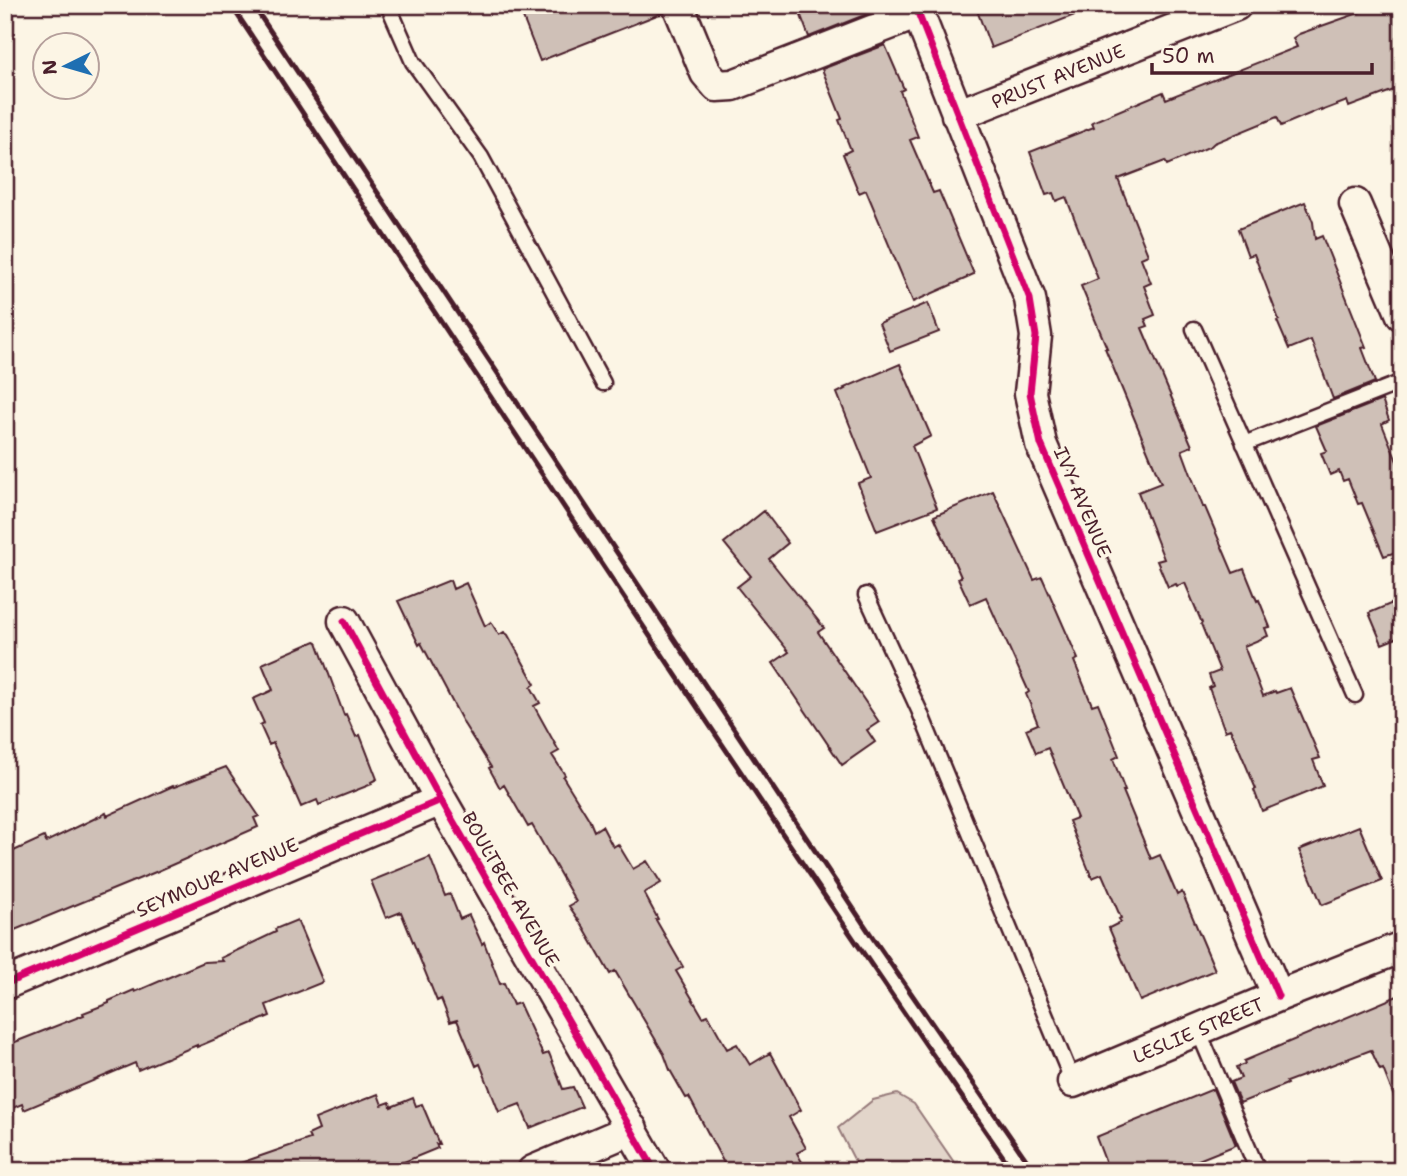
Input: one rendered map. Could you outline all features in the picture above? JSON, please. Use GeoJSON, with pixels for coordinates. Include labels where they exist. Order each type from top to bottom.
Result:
{"type":"FeatureCollection","features":[{"type":"Feature","properties":{"kind":"street"},"geometry":{"type":"LineString","coordinates":[[678,5],[706,73],[716,86],[733,85],[916,9]]}},
{"type":"Feature","properties":{"kind":"street","name":"PRUST AVENUE"},"geometry":{"type":"LineString","coordinates":[[957,115],[1236,5]]}},
{"type":"Feature","properties":{"kind":"street","name":"IVY AVENUE"},"geometry":{"type":"LineString","coordinates":[[916,9],[1030,299],[1036,336],[1030,393],[1041,444],[1278,996]]}},
{"type":"Feature","properties":{"kind":"street"},"geometry":{"type":"LineString","coordinates":[[1355,204],[1402,315]]}},
{"type":"Feature","properties":{"kind":"street","name":"BOULTBEE AVENUE"},"geometry":{"type":"LineString","coordinates":[[344,621],[441,800],[655,1171]]}},
{"type":"Feature","properties":{"kind":"street","name":"SEYMOUR AVENUE"},"geometry":{"type":"LineString","coordinates":[[5,984],[441,800]]}},
{"type":"Feature","properties":{"kind":"street","name":"LESLIE STREET"},"geometry":{"type":"LineString","coordinates":[[1073,1082],[1402,947]]}},
{"type":"Feature","properties":{"kind":"street"},"geometry":{"type":"LineString","coordinates":[[533,1171],[632,1129]]}},
{"type":"Feature","properties":{"kind":"lane"},"geometry":{"type":"LineString","coordinates":[[388,5],[413,62],[481,157],[603,383]]}},
{"type":"Feature","properties":{"kind":"lane"},"geometry":{"type":"LineString","coordinates":[[1194,329],[1355,695]]}},
{"type":"Feature","properties":{"kind":"lane"},"geometry":{"type":"LineString","coordinates":[[1244,444],[1402,382]]}},
{"type":"Feature","properties":{"kind":"lane"},"geometry":{"type":"LineString","coordinates":[[866,595],[919,710],[1073,1082]]}},
{"type":"Feature","properties":{"kind":"lane"},"geometry":{"type":"LineString","coordinates":[[1198,1031],[1258,1171]]}},
{"type":"Feature","properties":{"kind":"shaded area"},"geometry":{"type":"Polygon","coordinates":[[[897,1094],[914,1104],[960,1171],[860,1171],[838,1128],[873,1100],[897,1094]]]}},
{"type":"Feature","properties":{"kind":"building"},"geometry":{"type":"Polygon","coordinates":[[[518,5],[661,5],[662,13],[540,61],[518,5]]]}},
{"type":"Feature","properties":{"kind":"building"},"geometry":{"type":"Polygon","coordinates":[[[797,5],[869,5],[872,12],[809,37],[797,5]]]}},
{"type":"Feature","properties":{"kind":"building"},"geometry":{"type":"Polygon","coordinates":[[[975,5],[1094,5],[1095,7],[991,48],[975,5]]]}},
{"type":"Feature","properties":{"kind":"building"},"geometry":{"type":"Polygon","coordinates":[[[1381,5],[1402,5],[1402,87],[1349,107],[1347,101],[1321,109],[1281,126],[1277,117],[1167,165],[1165,161],[1118,179],[1148,255],[1141,258],[1151,283],[1144,286],[1155,315],[1145,319],[1148,326],[1142,328],[1192,446],[1182,450],[1203,507],[1233,573],[1244,569],[1270,627],[1265,628],[1268,636],[1244,646],[1263,696],[1290,688],[1320,758],[1313,760],[1323,786],[1262,811],[1254,790],[1256,789],[1234,737],[1230,729],[1225,731],[1209,688],[1213,686],[1209,675],[1220,671],[1202,623],[1185,583],[1168,587],[1157,561],[1164,559],[1138,492],[1161,483],[1081,286],[1098,279],[1066,197],[1056,201],[1053,193],[1046,195],[1030,152],[1094,127],[1092,122],[1163,92],[1166,99],[1297,47],[1293,38],[1299,34],[1381,5]]]}},
{"type":"Feature","properties":{"kind":"building"},"geometry":{"type":"Polygon","coordinates":[[[885,45],[904,89],[900,91],[918,137],[910,140],[933,193],[939,191],[974,274],[913,302],[866,190],[859,193],[843,154],[851,150],[822,69],[885,45]]]}},
{"type":"Feature","properties":{"kind":"building"},"geometry":{"type":"Polygon","coordinates":[[[1305,202],[1313,222],[1315,239],[1322,236],[1366,347],[1362,348],[1375,382],[1333,399],[1311,340],[1289,349],[1254,254],[1248,256],[1238,229],[1305,202]]]}},
{"type":"Feature","properties":{"kind":"building"},"geometry":{"type":"Polygon","coordinates":[[[928,303],[939,332],[890,351],[879,323],[928,303]]]}},
{"type":"Feature","properties":{"kind":"building"},"geometry":{"type":"Polygon","coordinates":[[[900,364],[931,436],[912,446],[937,508],[877,531],[858,483],[871,478],[837,393],[900,364]]]}},
{"type":"Feature","properties":{"kind":"building"},"geometry":{"type":"Polygon","coordinates":[[[1382,400],[1389,420],[1382,424],[1402,474],[1402,550],[1384,556],[1362,503],[1358,504],[1348,479],[1343,481],[1339,471],[1330,475],[1321,453],[1327,451],[1316,426],[1382,400]]]}},
{"type":"Feature","properties":{"kind":"building"},"geometry":{"type":"Polygon","coordinates":[[[993,491],[1034,580],[1042,577],[1078,659],[1074,661],[1092,705],[1098,703],[1119,756],[1113,759],[1123,791],[1151,859],[1160,855],[1177,895],[1182,892],[1215,970],[1140,1001],[1109,928],[1121,922],[1121,918],[1102,874],[1092,878],[1069,821],[1077,818],[1048,748],[1036,753],[1026,729],[1038,724],[1026,694],[1029,692],[986,597],[970,604],[934,516],[993,491]]]}},
{"type":"Feature","properties":{"kind":"building"},"geometry":{"type":"Polygon","coordinates":[[[764,511],[788,543],[769,559],[824,628],[818,632],[879,722],[867,730],[875,742],[842,765],[773,663],[789,652],[737,587],[751,576],[724,543],[764,511]]]}},
{"type":"Feature","properties":{"kind":"building"},"geometry":{"type":"Polygon","coordinates":[[[450,580],[453,589],[466,583],[485,626],[491,622],[499,635],[504,632],[508,635],[535,684],[531,687],[540,703],[534,706],[559,751],[552,755],[594,831],[602,826],[613,847],[618,844],[633,869],[647,861],[661,883],[644,893],[683,967],[676,971],[703,1017],[708,1015],[727,1049],[737,1044],[750,1065],[770,1053],[801,1110],[789,1117],[806,1148],[797,1153],[807,1171],[728,1171],[689,1097],[686,1098],[664,1054],[615,971],[610,974],[569,906],[576,902],[532,825],[528,827],[504,785],[500,788],[489,768],[491,767],[464,724],[421,643],[419,645],[398,601],[450,580]]]}},
{"type":"Feature","properties":{"kind":"building"},"geometry":{"type":"Polygon","coordinates":[[[1402,599],[1402,636],[1382,644],[1369,613],[1402,599]]]}},
{"type":"Feature","properties":{"kind":"building"},"geometry":{"type":"Polygon","coordinates":[[[315,641],[344,715],[346,714],[356,737],[360,735],[377,779],[371,782],[372,784],[319,805],[317,800],[301,807],[273,743],[269,745],[260,725],[264,723],[253,699],[273,690],[262,664],[315,641]]]}},
{"type":"Feature","properties":{"kind":"building"},"geometry":{"type":"Polygon","coordinates":[[[226,767],[259,816],[254,818],[258,827],[5,934],[5,855],[44,837],[46,842],[106,813],[107,816],[173,786],[226,767]]]}},
{"type":"Feature","properties":{"kind":"building"},"geometry":{"type":"Polygon","coordinates":[[[1359,826],[1382,881],[1322,905],[1299,850],[1359,826]]]}},
{"type":"Feature","properties":{"kind":"building"},"geometry":{"type":"Polygon","coordinates":[[[430,857],[445,896],[450,894],[460,919],[469,915],[482,944],[484,942],[500,984],[504,983],[513,1005],[519,1003],[543,1055],[549,1053],[563,1089],[573,1087],[582,1107],[530,1128],[520,1104],[499,1112],[480,1064],[476,1066],[457,1020],[450,1022],[441,999],[437,1001],[401,912],[386,918],[371,881],[430,857]]]}},
{"type":"Feature","properties":{"kind":"building"},"geometry":{"type":"Polygon","coordinates":[[[297,920],[323,982],[266,1005],[270,1016],[197,1047],[138,1070],[135,1063],[24,1110],[22,1104],[5,1111],[5,1046],[84,1015],[83,1013],[109,1001],[204,962],[223,961],[221,958],[297,920]]]}},
{"type":"Feature","properties":{"kind":"building"},"geometry":{"type":"Polygon","coordinates":[[[1402,994],[1402,1112],[1383,1069],[1380,1070],[1371,1050],[1286,1082],[1287,1084],[1240,1103],[1231,1082],[1241,1078],[1236,1067],[1245,1064],[1244,1061],[1402,994]]]}},
{"type":"Feature","properties":{"kind":"building"},"geometry":{"type":"Polygon","coordinates":[[[1213,1089],[1236,1145],[1171,1171],[1109,1171],[1096,1137],[1213,1089]]]}},
{"type":"Feature","properties":{"kind":"building"},"geometry":{"type":"Polygon","coordinates":[[[378,1094],[382,1105],[390,1102],[391,1107],[413,1098],[416,1106],[422,1104],[439,1144],[436,1144],[438,1148],[382,1171],[229,1171],[229,1167],[310,1139],[308,1135],[319,1130],[315,1119],[378,1094]]]}},
{"type":"Feature","properties":{"kind":"railway"},"geometry":{"type":"LineString","coordinates":[[231,5],[717,736],[1013,1171]]}},
{"type":"Feature","properties":{"kind":"railway"},"geometry":{"type":"LineString","coordinates":[[253,5],[875,941],[1034,1171]]}},
{"type":"Feature","properties":{"kind":"cycle path"},"geometry":{"type":"LineString","coordinates":[[915,5],[1030,299],[1036,336],[1030,393],[1041,444],[1278,996]]}},
{"type":"Feature","properties":{"kind":"cycle path"},"geometry":{"type":"LineString","coordinates":[[344,621],[441,800],[655,1171]]}},
{"type":"Feature","properties":{"kind":"cycle path"},"geometry":{"type":"LineString","coordinates":[[5,984],[441,800]]}}]}
